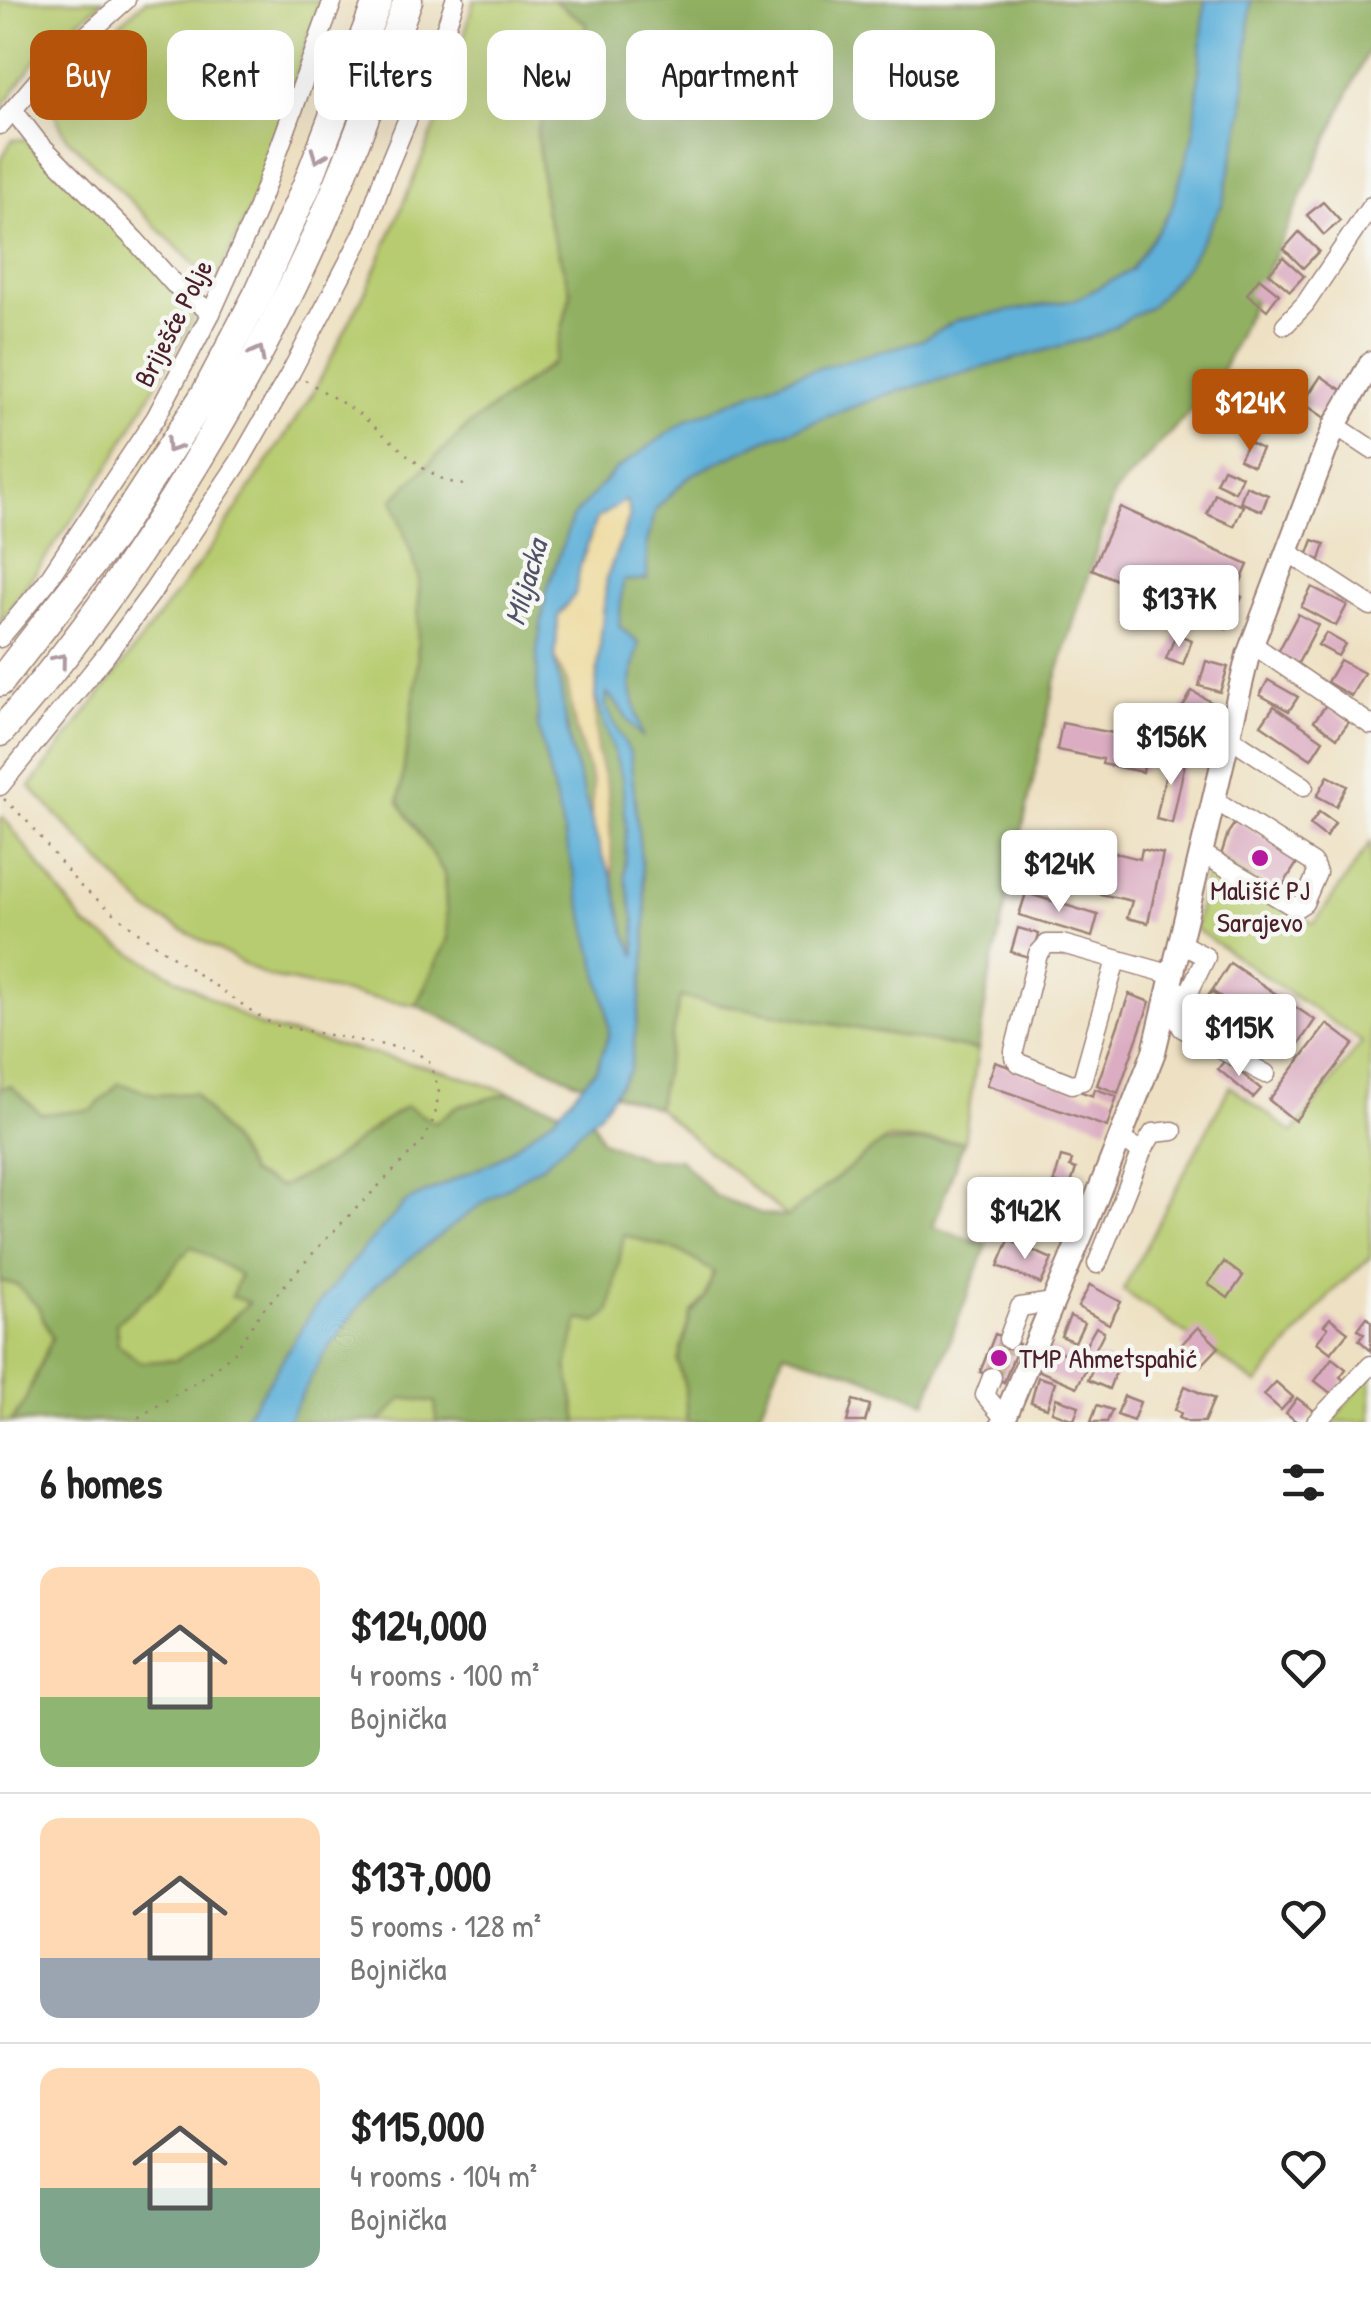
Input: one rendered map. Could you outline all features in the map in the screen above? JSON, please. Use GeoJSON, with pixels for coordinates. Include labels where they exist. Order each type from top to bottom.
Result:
{"type":"FeatureCollection","features":[{"type":"Feature","properties":{"kind":"highway"},"geometry":{"type":"LineString","coordinates":[[0,682],[113,537],[206,393],[259,292],[306,187],[378,0]]}},
{"type":"Feature","properties":{"kind":"highway"},"geometry":{"type":"LineString","coordinates":[[0,732],[118,586],[248,373],[324,218],[408,0]]}},
{"type":"Feature","properties":{"kind":"main road"},"geometry":{"type":"LineString","coordinates":[[1004,1420],[1154,1052],[1176,986],[1180,943],[1252,644],[1335,425],[1371,363]]}},
{"type":"Feature","properties":{"kind":"street"},"geometry":{"type":"LineString","coordinates":[[0,125],[44,73],[126,0]]}},
{"type":"Feature","properties":{"kind":"street","name":"Briješće Polje"},"geometry":{"type":"LineString","coordinates":[[0,638],[45,584],[147,431],[212,313],[256,215],[334,0]]}},
{"type":"Feature","properties":{"kind":"street"},"geometry":{"type":"LineString","coordinates":[[0,786],[153,592],[241,460],[292,372],[365,230],[455,0]]}},
{"type":"Feature","properties":{"kind":"street"},"geometry":{"type":"LineString","coordinates":[[13,110],[37,141],[174,284],[212,313]]}},
{"type":"Feature","properties":{"kind":"street"},"geometry":{"type":"LineString","coordinates":[[1285,326],[1371,206]]}},
{"type":"Feature","properties":{"kind":"street"},"geometry":{"type":"LineString","coordinates":[[1335,425],[1371,449]]}},
{"type":"Feature","properties":{"kind":"street"},"geometry":{"type":"LineString","coordinates":[[1288,552],[1371,606]]}},
{"type":"Feature","properties":{"kind":"street"},"geometry":{"type":"LineString","coordinates":[[1252,644],[1371,725]]}},
{"type":"Feature","properties":{"kind":"street"},"geometry":{"type":"LineString","coordinates":[[1228,736],[1304,786]]}},
{"type":"Feature","properties":{"kind":"street"},"geometry":{"type":"LineString","coordinates":[[1201,853],[1296,908],[1304,904],[1318,873],[1313,863],[1214,799]]}},
{"type":"Feature","properties":{"kind":"street"},"geometry":{"type":"LineString","coordinates":[[1116,960],[1082,1081],[1072,1084],[1019,1063],[1014,1050],[1038,954],[1048,944],[1062,944],[1116,960],[1176,986],[1180,1026],[1266,1074]]}},
{"type":"Feature","properties":{"kind":"street"},"geometry":{"type":"LineString","coordinates":[[1097,1264],[1142,1151],[1153,1134],[1173,1132]]}},
{"type":"Feature","properties":{"kind":"street"},"geometry":{"type":"LineString","coordinates":[[1119,1139],[1142,1151]]}},
{"type":"Feature","properties":{"kind":"street"},"geometry":{"type":"LineString","coordinates":[[1008,1339],[1020,1307],[1053,1302]]}},
{"type":"Feature","properties":{"kind":"street"},"geometry":{"type":"LineString","coordinates":[[1316,1422],[1371,1365]]}},
{"type":"Feature","properties":{"kind":"street"},"geometry":{"type":"LineString","coordinates":[[992,1377],[986,1395],[1004,1420]]}},
{"type":"Feature","properties":{"kind":"path"},"geometry":{"type":"LineString","coordinates":[[292,372],[357,412],[423,468],[446,481],[469,486]]}},
{"type":"Feature","properties":{"kind":"path"},"geometry":{"type":"LineString","coordinates":[[0,794],[79,885],[143,936],[256,1014],[274,1026],[412,1050],[429,1060],[439,1090],[424,1140],[322,1242],[260,1313],[234,1352],[196,1382],[131,1422]]}},
{"type":"Feature","properties":{"kind":"green space"},"geometry":{"type":"Polygon","coordinates":[[[0,0],[104,0],[68,30],[30,30],[30,68],[0,111],[0,0]]]}},
{"type":"Feature","properties":{"kind":"green space"},"geometry":{"type":"Polygon","coordinates":[[[146,0],[321,0],[294,83],[294,30],[167,30],[167,120],[282,120],[257,196],[214,284],[67,138],[58,120],[147,120],[147,30],[113,30],[146,0]]]}},
{"type":"Feature","properties":{"kind":"green space"},"geometry":{"type":"Polygon","coordinates":[[[474,0],[553,0],[587,24],[584,30],[487,30],[487,120],[542,120],[537,131],[545,210],[571,293],[554,362],[468,426],[393,499],[419,576],[417,676],[399,802],[444,873],[448,939],[416,1005],[266,976],[148,911],[30,787],[213,545],[313,393],[371,280],[438,120],[467,120],[466,30],[474,0]]]}},
{"type":"Feature","properties":{"kind":"green space"},"geometry":{"type":"Polygon","coordinates":[[[553,0],[1371,0],[1371,44],[1217,382],[1114,494],[1055,682],[990,975],[978,1050],[680,997],[657,1108],[575,1081],[416,1005],[448,939],[444,873],[399,802],[417,676],[419,577],[393,499],[468,426],[554,362],[571,293],[545,210],[537,131],[542,120],[606,120],[606,30],[584,30],[587,24],[553,0]]]}},
{"type":"Feature","properties":{"kind":"green space"},"geometry":{"type":"Polygon","coordinates":[[[25,139],[200,307],[109,467],[0,623],[0,161],[12,140],[25,139]]]}},
{"type":"Feature","properties":{"kind":"green space"},"geometry":{"type":"Polygon","coordinates":[[[3,817],[86,926],[261,1027],[448,1072],[532,1100],[196,1422],[0,1422],[3,817]]]}},
{"type":"Feature","properties":{"kind":"green space"},"geometry":{"type":"Polygon","coordinates":[[[1371,842],[1371,1257],[1335,1289],[1257,1384],[1123,1290],[1230,1086],[1293,1133],[1362,1042],[1195,929],[1209,852],[1314,924],[1371,842]]]}},
{"type":"Feature","properties":{"kind":"green space"},"geometry":{"type":"Polygon","coordinates":[[[679,997],[978,1050],[964,1141],[886,1139],[787,1217],[657,1108],[679,997]]]}},
{"type":"Feature","properties":{"kind":"green space"},"geometry":{"type":"Polygon","coordinates":[[[119,1083],[156,1095],[194,1093],[235,1147],[250,1174],[280,1187],[327,1164],[406,1106],[435,1123],[456,1107],[510,1093],[592,1120],[602,1141],[647,1159],[680,1159],[714,1195],[762,1214],[787,1217],[881,1143],[964,1141],[933,1227],[987,1245],[926,1402],[850,1372],[784,1352],[756,1422],[687,1422],[685,1387],[678,1361],[691,1314],[705,1297],[714,1272],[679,1251],[624,1235],[610,1311],[597,1323],[579,1319],[567,1366],[578,1422],[437,1422],[435,1402],[403,1398],[380,1422],[11,1422],[23,1405],[52,1338],[38,1307],[17,1285],[0,1281],[0,1088],[11,1086],[41,1114],[92,1110],[119,1083]],[[191,1246],[156,1289],[116,1323],[118,1344],[140,1362],[176,1360],[213,1337],[249,1302],[231,1297],[240,1275],[191,1246]]]}},
{"type":"Feature","properties":{"kind":"green space"},"geometry":{"type":"Polygon","coordinates":[[[623,1234],[679,1251],[714,1272],[705,1297],[691,1314],[678,1361],[685,1387],[687,1422],[578,1422],[567,1366],[579,1318],[610,1311],[623,1234]]]}},
{"type":"Feature","properties":{"kind":"green space"},"geometry":{"type":"Polygon","coordinates":[[[1371,1372],[1371,1422],[1331,1422],[1371,1372]]]}},
{"type":"Feature","properties":{"kind":"green space"},"geometry":{"type":"Polygon","coordinates":[[[403,1398],[436,1402],[437,1422],[380,1422],[403,1398]]]}},
{"type":"Feature","properties":{"kind":"sand"},"geometry":{"type":"Polygon","coordinates":[[[626,499],[630,515],[607,577],[595,696],[597,751],[608,791],[613,879],[591,819],[593,784],[575,727],[567,682],[555,658],[558,616],[575,594],[596,518],[626,499]]]}},
{"type":"Feature","properties":{"kind":"water"},"geometry":{"type":"Polygon","coordinates":[[[1205,0],[1251,0],[1243,112],[1223,203],[1188,264],[1152,305],[1100,335],[885,395],[765,440],[691,475],[656,509],[647,543],[647,579],[623,581],[619,626],[639,644],[630,685],[642,736],[607,693],[606,707],[630,753],[646,908],[645,965],[630,1070],[600,1113],[546,1162],[473,1210],[374,1286],[324,1354],[287,1422],[241,1422],[310,1314],[406,1202],[497,1160],[554,1117],[597,1068],[609,1034],[607,1010],[538,727],[537,651],[546,593],[572,518],[614,471],[687,420],[798,374],[922,340],[957,320],[1075,300],[1131,270],[1171,210],[1194,134],[1205,0]],[[626,500],[596,519],[575,594],[558,616],[555,658],[571,750],[636,956],[635,923],[625,876],[622,777],[595,696],[607,577],[630,516],[626,500]]]}},
{"type":"Feature","properties":{"kind":"building"},"geometry":{"type":"Polygon","coordinates":[[[1323,202],[1340,221],[1324,235],[1307,215],[1323,202]]]}},
{"type":"Feature","properties":{"kind":"building"},"geometry":{"type":"Polygon","coordinates":[[[1299,232],[1319,251],[1303,268],[1284,249],[1299,232]]]}},
{"type":"Feature","properties":{"kind":"building"},"geometry":{"type":"Polygon","coordinates":[[[1283,257],[1304,276],[1290,291],[1269,273],[1283,257]]]}},
{"type":"Feature","properties":{"kind":"building"},"geometry":{"type":"Polygon","coordinates":[[[1259,278],[1279,294],[1267,310],[1247,294],[1259,278]]]}},
{"type":"Feature","properties":{"kind":"building"},"geometry":{"type":"Polygon","coordinates":[[[1321,376],[1343,391],[1325,418],[1303,403],[1321,376]]]}},
{"type":"Feature","properties":{"kind":"building"},"geometry":{"type":"Polygon","coordinates":[[[1254,404],[1267,412],[1256,430],[1243,422],[1254,404]]]}},
{"type":"Feature","properties":{"kind":"building"},"geometry":{"type":"Polygon","coordinates":[[[1248,442],[1262,449],[1253,466],[1239,459],[1248,442]]]}},
{"type":"Feature","properties":{"kind":"building"},"geometry":{"type":"Polygon","coordinates":[[[1223,468],[1242,476],[1235,492],[1216,483],[1223,468]]]}},
{"type":"Feature","properties":{"kind":"building"},"geometry":{"type":"Polygon","coordinates":[[[1246,486],[1268,495],[1262,511],[1240,502],[1246,486]]]}},
{"type":"Feature","properties":{"kind":"building"},"geometry":{"type":"Polygon","coordinates":[[[1215,494],[1243,506],[1234,526],[1207,514],[1215,494]]]}},
{"type":"Feature","properties":{"kind":"building"},"geometry":{"type":"Polygon","coordinates":[[[1120,507],[1248,565],[1238,588],[1219,579],[1201,618],[1092,569],[1120,507]]]}},
{"type":"Feature","properties":{"kind":"building"},"geometry":{"type":"Polygon","coordinates":[[[1313,540],[1325,544],[1320,560],[1307,556],[1313,540]]]}},
{"type":"Feature","properties":{"kind":"building"},"geometry":{"type":"Polygon","coordinates":[[[1219,585],[1242,597],[1226,629],[1204,617],[1219,585]]]}},
{"type":"Feature","properties":{"kind":"building"},"geometry":{"type":"Polygon","coordinates":[[[1312,587],[1347,605],[1336,626],[1301,607],[1312,587]]]}},
{"type":"Feature","properties":{"kind":"building"},"geometry":{"type":"Polygon","coordinates":[[[1298,614],[1318,625],[1297,665],[1277,654],[1298,614]]]}},
{"type":"Feature","properties":{"kind":"building"},"geometry":{"type":"Polygon","coordinates":[[[1326,633],[1345,644],[1338,656],[1318,645],[1326,633]]]}},
{"type":"Feature","properties":{"kind":"building"},"geometry":{"type":"Polygon","coordinates":[[[1176,634],[1192,640],[1183,665],[1166,659],[1176,634]]]}},
{"type":"Feature","properties":{"kind":"building"},"geometry":{"type":"Polygon","coordinates":[[[1340,660],[1364,673],[1351,696],[1327,682],[1340,660]]]}},
{"type":"Feature","properties":{"kind":"building"},"geometry":{"type":"Polygon","coordinates":[[[1206,661],[1228,667],[1220,692],[1199,686],[1206,661]]]}},
{"type":"Feature","properties":{"kind":"building"},"geometry":{"type":"Polygon","coordinates":[[[1268,680],[1298,697],[1289,711],[1260,695],[1268,680]]]}},
{"type":"Feature","properties":{"kind":"building"},"geometry":{"type":"Polygon","coordinates":[[[1192,691],[1211,702],[1201,721],[1181,710],[1192,691]]]}},
{"type":"Feature","properties":{"kind":"building"},"geometry":{"type":"Polygon","coordinates":[[[1326,705],[1349,722],[1337,738],[1314,721],[1326,705]]]}},
{"type":"Feature","properties":{"kind":"building"},"geometry":{"type":"Polygon","coordinates":[[[1274,706],[1323,740],[1311,759],[1261,725],[1274,706]]]}},
{"type":"Feature","properties":{"kind":"building"},"geometry":{"type":"Polygon","coordinates":[[[1062,723],[1149,740],[1143,772],[1057,750],[1062,723]]]}},
{"type":"Feature","properties":{"kind":"building"},"geometry":{"type":"Polygon","coordinates":[[[1170,754],[1186,758],[1172,823],[1156,819],[1170,754]]]}},
{"type":"Feature","properties":{"kind":"building"},"geometry":{"type":"Polygon","coordinates":[[[1328,776],[1347,786],[1336,806],[1317,796],[1328,776]]]}},
{"type":"Feature","properties":{"kind":"building"},"geometry":{"type":"Polygon","coordinates":[[[1319,812],[1335,823],[1326,837],[1310,825],[1319,812]]]}},
{"type":"Feature","properties":{"kind":"building","name":"Mališić PJ Sarajevo"},"geometry":{"type":"Polygon","coordinates":[[[1237,820],[1299,860],[1278,893],[1221,855],[1237,820]]]}},
{"type":"Feature","properties":{"kind":"building"},"geometry":{"type":"Polygon","coordinates":[[[1075,843],[1140,859],[1142,849],[1163,854],[1148,923],[1127,918],[1132,901],[1065,886],[1075,843]]]}},
{"type":"Feature","properties":{"kind":"building"},"geometry":{"type":"Polygon","coordinates":[[[1026,893],[1098,915],[1092,937],[1019,915],[1026,893]]]}},
{"type":"Feature","properties":{"kind":"building"},"geometry":{"type":"Polygon","coordinates":[[[1018,928],[1039,934],[1032,958],[1011,952],[1018,928]]]}},
{"type":"Feature","properties":{"kind":"building"},"geometry":{"type":"Polygon","coordinates":[[[1230,963],[1315,1020],[1296,1048],[1212,991],[1230,963]]]}},
{"type":"Feature","properties":{"kind":"building"},"geometry":{"type":"Polygon","coordinates":[[[1211,992],[1255,1024],[1242,1043],[1197,1011],[1211,992]]]}},
{"type":"Feature","properties":{"kind":"building"},"geometry":{"type":"Polygon","coordinates":[[[1129,994],[1150,1002],[1118,1093],[1097,1085],[1129,994]]]}},
{"type":"Feature","properties":{"kind":"building"},"geometry":{"type":"Polygon","coordinates":[[[1327,1024],[1354,1044],[1295,1121],[1269,1100],[1327,1024]]]}},
{"type":"Feature","properties":{"kind":"building"},"geometry":{"type":"Polygon","coordinates":[[[1225,1060],[1261,1089],[1253,1098],[1218,1069],[1225,1060]]]}},
{"type":"Feature","properties":{"kind":"building"},"geometry":{"type":"Polygon","coordinates":[[[995,1062],[1093,1096],[1095,1089],[1117,1096],[1107,1127],[987,1085],[995,1062]]]}},
{"type":"Feature","properties":{"kind":"building"},"geometry":{"type":"Polygon","coordinates":[[[1061,1157],[1072,1160],[1070,1167],[1076,1169],[1070,1187],[1054,1182],[1061,1157]]]}},
{"type":"Feature","properties":{"kind":"building"},"geometry":{"type":"Polygon","coordinates":[[[1042,1186],[1080,1204],[1067,1232],[1029,1214],[1042,1186]]]}},
{"type":"Feature","properties":{"kind":"building"},"geometry":{"type":"Polygon","coordinates":[[[1009,1240],[1052,1259],[1041,1284],[998,1266],[1009,1240]]]}},
{"type":"Feature","properties":{"kind":"building"},"geometry":{"type":"Polygon","coordinates":[[[1224,1262],[1243,1276],[1228,1298],[1208,1284],[1224,1262]]]}},
{"type":"Feature","properties":{"kind":"building"},"geometry":{"type":"Polygon","coordinates":[[[1090,1285],[1121,1302],[1109,1324],[1078,1307],[1090,1285]]]}},
{"type":"Feature","properties":{"kind":"building"},"geometry":{"type":"Polygon","coordinates":[[[1070,1316],[1084,1323],[1075,1342],[1061,1336],[1070,1316]]]}},
{"type":"Feature","properties":{"kind":"building"},"geometry":{"type":"Polygon","coordinates":[[[1367,1317],[1371,1321],[1371,1351],[1359,1340],[1364,1334],[1358,1329],[1367,1317]]]}},
{"type":"Feature","properties":{"kind":"building"},"geometry":{"type":"Polygon","coordinates":[[[1330,1318],[1348,1332],[1331,1353],[1317,1342],[1328,1328],[1324,1325],[1330,1318]]]}},
{"type":"Feature","properties":{"kind":"building"},"geometry":{"type":"Polygon","coordinates":[[[1096,1327],[1104,1332],[1077,1387],[1035,1369],[1043,1345],[1078,1359],[1096,1327]]]}},
{"type":"Feature","properties":{"kind":"building"},"geometry":{"type":"Polygon","coordinates":[[[1198,1327],[1219,1347],[1201,1366],[1181,1345],[1198,1327]]]}},
{"type":"Feature","properties":{"kind":"building","name":"TMP Ahmetspahić"},"geometry":{"type":"Polygon","coordinates":[[[995,1334],[1019,1344],[1004,1382],[980,1372],[995,1334]]]}},
{"type":"Feature","properties":{"kind":"building"},"geometry":{"type":"Polygon","coordinates":[[[1097,1357],[1118,1365],[1109,1389],[1088,1380],[1097,1357]]]}},
{"type":"Feature","properties":{"kind":"building"},"geometry":{"type":"Polygon","coordinates":[[[1332,1358],[1346,1369],[1340,1377],[1344,1380],[1333,1395],[1315,1381],[1332,1358]]]}},
{"type":"Feature","properties":{"kind":"building"},"geometry":{"type":"Polygon","coordinates":[[[1038,1377],[1055,1382],[1047,1408],[1031,1402],[1038,1377]]]}},
{"type":"Feature","properties":{"kind":"building"},"geometry":{"type":"Polygon","coordinates":[[[1276,1382],[1293,1397],[1281,1410],[1264,1395],[1276,1382]]]}},
{"type":"Feature","properties":{"kind":"building"},"geometry":{"type":"Polygon","coordinates":[[[1185,1386],[1214,1399],[1204,1422],[1179,1418],[1181,1413],[1175,1410],[1185,1386]]]}},
{"type":"Feature","properties":{"kind":"building"},"geometry":{"type":"Polygon","coordinates":[[[1124,1396],[1140,1402],[1133,1421],[1117,1415],[1124,1396]]]}},
{"type":"Feature","properties":{"kind":"building"},"geometry":{"type":"Polygon","coordinates":[[[1056,1398],[1079,1406],[1074,1420],[1052,1412],[1056,1398]]]}},
{"type":"Feature","properties":{"kind":"building"},"geometry":{"type":"Polygon","coordinates":[[[1297,1398],[1314,1411],[1305,1422],[1297,1422],[1286,1413],[1297,1398]]]}},
{"type":"Feature","properties":{"kind":"building"},"geometry":{"type":"Polygon","coordinates":[[[853,1400],[870,1405],[865,1422],[847,1422],[853,1400]]]}},
{"type":"Feature","properties":{"kind":"building"},"geometry":{"type":"Polygon","coordinates":[[[1097,1405],[1112,1410],[1107,1422],[1091,1422],[1097,1405]]]}},
{"type":"Feature","properties":{"kind":"tunnel"},"geometry":{"type":"LineString","coordinates":[[992,1377],[1008,1339]]}},
{"type":"Feature","properties":{"kind":"place","name":"Mališić PJ Sarajevo"},"geometry":{"type":"Point","coordinates":[1260,858]}},
{"type":"Feature","properties":{"kind":"place","name":"TMP Ahmetspahić"},"geometry":{"type":"Point","coordinates":[999,1358]}},
{"type":"Feature","properties":{"kind":"water label","name":"Miljacka"},"geometry":{"type":"Point","coordinates":[525,582]}}]}
